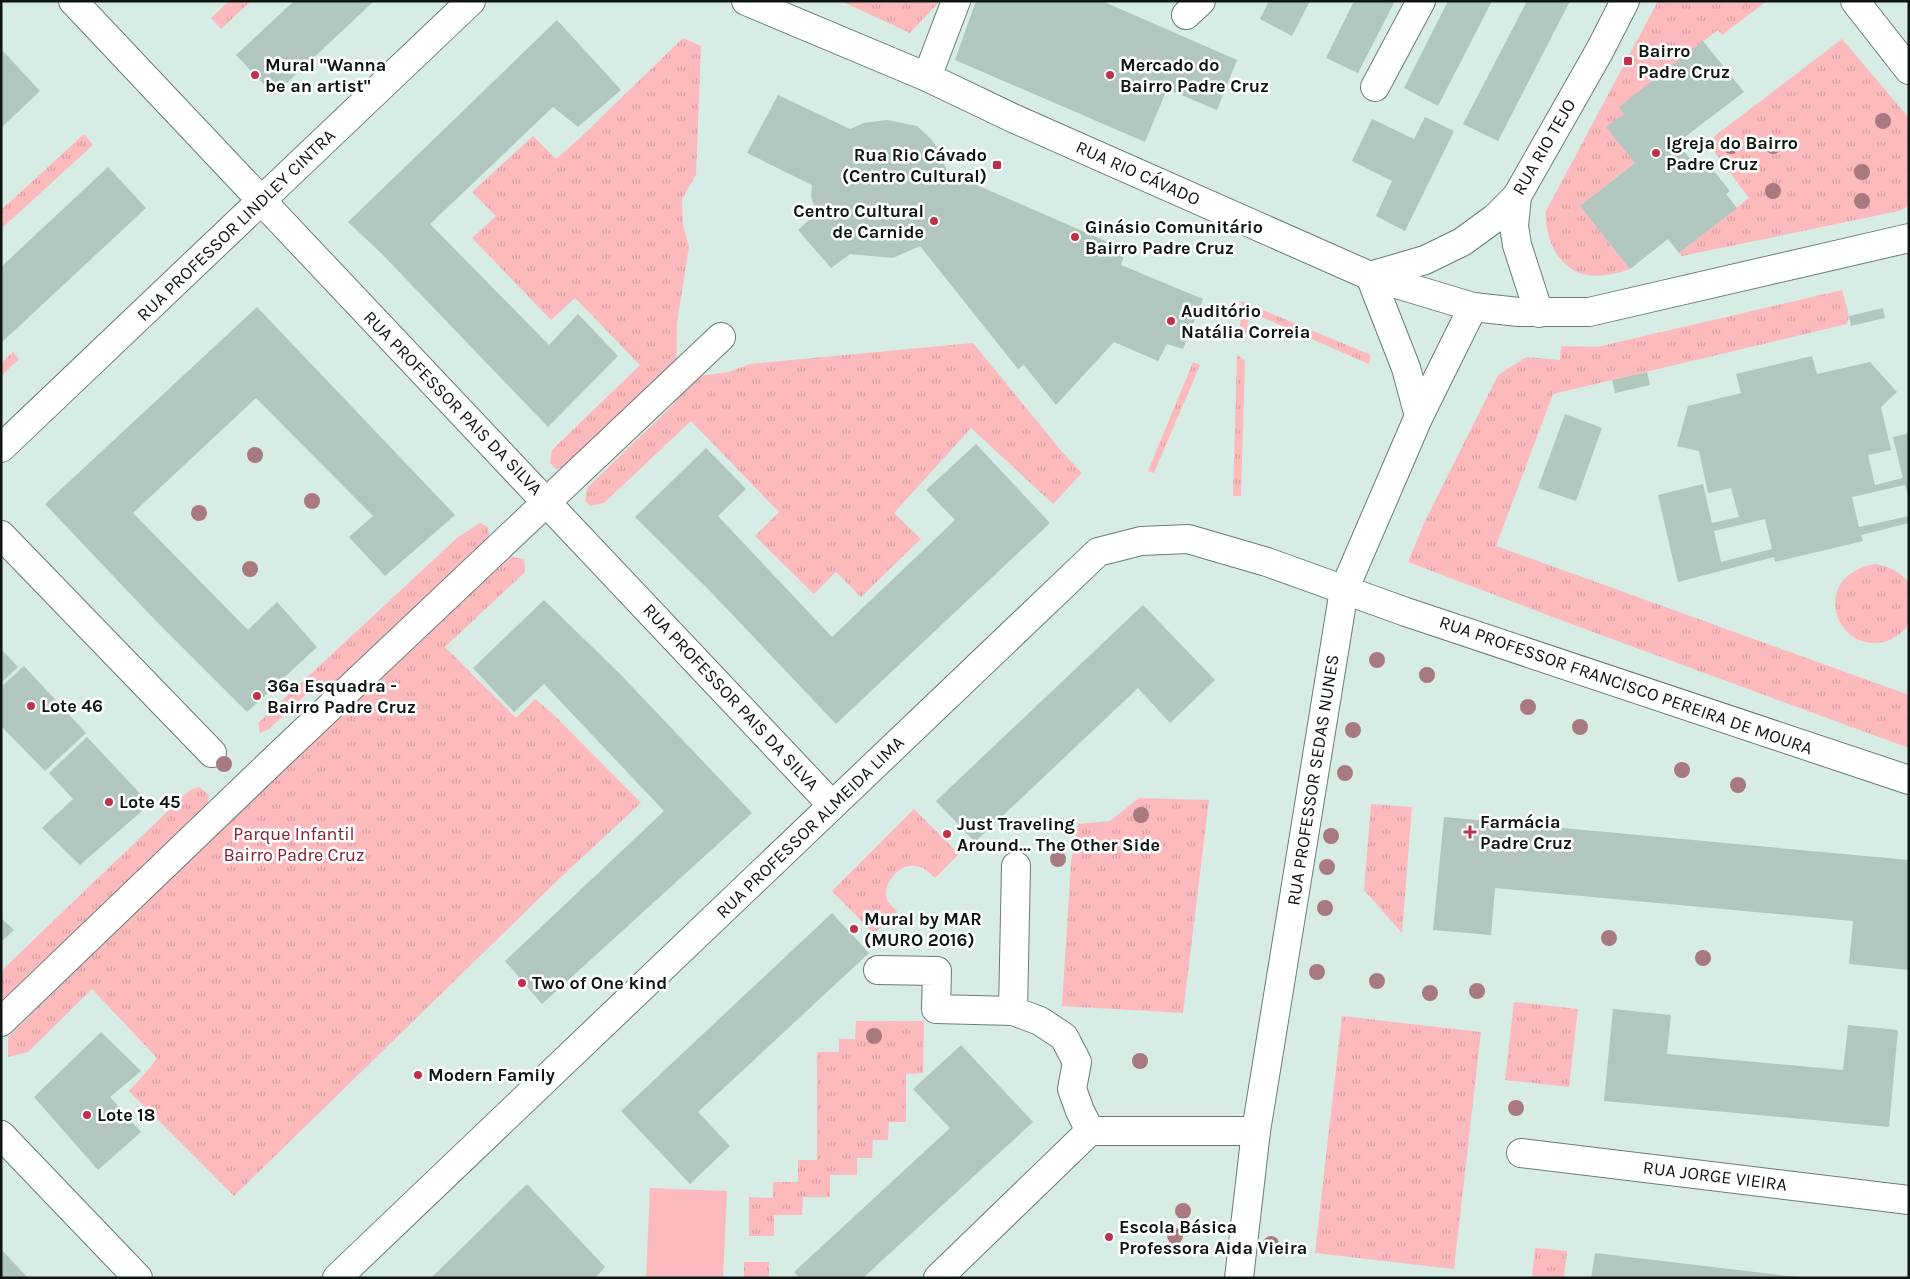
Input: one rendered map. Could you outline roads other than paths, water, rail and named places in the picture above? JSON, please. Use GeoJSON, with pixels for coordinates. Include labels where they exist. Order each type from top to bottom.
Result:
{"type":"FeatureCollection","features":[{"type":"Feature","properties":{"kind":"street","name":"RUA PROFESSOR PAIS DA SILVA"},"geometry":{"type":"LineString","coordinates":[[73,1],[832,805]]}},
{"type":"Feature","properties":{"kind":"street","name":"RUA PROFESSOR LINDLEY CINTRA"},"geometry":{"type":"LineString","coordinates":[[1,448],[472,1]]}},
{"type":"Feature","properties":{"kind":"street","name":"RUA RIO CÁVADO"},"geometry":{"type":"LineString","coordinates":[[746,1],[926,77],[1014,119],[1370,276],[1473,307],[1539,313],[1589,312],[1909,238]]}},
{"type":"Feature","properties":{"kind":"street"},"geometry":{"type":"LineString","coordinates":[[926,77],[956,1]]}},
{"type":"Feature","properties":{"kind":"street"},"geometry":{"type":"LineString","coordinates":[[1375,87],[1421,1]]}},
{"type":"Feature","properties":{"kind":"street","name":"RUA RIO TEJO"},"geometry":{"type":"LineString","coordinates":[[1370,276],[1425,260],[1462,242],[1495,218],[1518,196],[1626,1]]}},
{"type":"Feature","properties":{"kind":"street"},"geometry":{"type":"LineString","coordinates":[[1855,1],[1909,70]]}},
{"type":"Feature","properties":{"kind":"street"},"geometry":{"type":"LineString","coordinates":[[1518,196],[1514,226],[1517,245],[1539,313]]}},
{"type":"Feature","properties":{"kind":"street"},"geometry":{"type":"LineString","coordinates":[[1370,276],[1406,368],[1419,416]]}},
{"type":"Feature","properties":{"kind":"street","name":"RUA PROFESSOR SEDAS NUNES"},"geometry":{"type":"LineString","coordinates":[[1240,1278],[1256,1131],[1344,590],[1419,416],[1473,307]]}},
{"type":"Feature","properties":{"kind":"street"},"geometry":{"type":"LineString","coordinates":[[1,1022],[721,336]]}},
{"type":"Feature","properties":{"kind":"street"},"geometry":{"type":"LineString","coordinates":[[1,534],[212,753]]}},
{"type":"Feature","properties":{"kind":"street","name":"RUA PROFESSOR ALMEIDA LIMA"},"geometry":{"type":"LineString","coordinates":[[337,1278],[1098,552],[1141,541],[1188,539],[1267,562],[1344,590]]}},
{"type":"Feature","properties":{"kind":"street","name":"RUA PROFESSOR FRANCISCO PEREIRA DE MOURA"},"geometry":{"type":"LineString","coordinates":[[1344,590],[1909,780]]}},
{"type":"Feature","properties":{"kind":"street"},"geometry":{"type":"LineString","coordinates":[[1013,1011],[1016,866]]}},
{"type":"Feature","properties":{"kind":"street"},"geometry":{"type":"LineString","coordinates":[[878,970],[937,971],[936,1009],[1013,1011],[1040,1021],[1064,1038],[1077,1062],[1072,1089],[1090,1132]]}},
{"type":"Feature","properties":{"kind":"street"},"geometry":{"type":"LineString","coordinates":[[938,1278],[1090,1132],[1256,1131]]}},
{"type":"Feature","properties":{"kind":"street"},"geometry":{"type":"LineString","coordinates":[[1,1136],[138,1278]]}},
{"type":"Feature","properties":{"kind":"street","name":"RUA JORGE VIEIRA"},"geometry":{"type":"LineString","coordinates":[[1521,1153],[1909,1200]]}},
{"type":"Feature","properties":{"kind":"place","name":"Bairro Padre Cruz"},"geometry":{"type":"Point","coordinates":[1628,61]}},
{"type":"Feature","properties":{"kind":"place","name":"Mural \"Wanna be an artist\""},"geometry":{"type":"Point","coordinates":[255,75]}},
{"type":"Feature","properties":{"kind":"place","name":"Mercado do Bairro Padre Cruz"},"geometry":{"type":"Point","coordinates":[1110,75]}},
{"type":"Feature","properties":{"kind":"place","name":"Igreja do Bairro Padre Cruz"},"geometry":{"type":"Point","coordinates":[1656,153]}},
{"type":"Feature","properties":{"kind":"place","name":"Rua Rio Cávado (Centro Cultural)"},"geometry":{"type":"Point","coordinates":[997,165]}},
{"type":"Feature","properties":{"kind":"place","name":"Centro Cultural de Carnide"},"geometry":{"type":"Point","coordinates":[934,221]}},
{"type":"Feature","properties":{"kind":"place","name":"Ginásio Comunitário Bairro Padre Cruz"},"geometry":{"type":"Point","coordinates":[1075,237]}},
{"type":"Feature","properties":{"kind":"place","name":"Auditório Natália Correia"},"geometry":{"type":"Point","coordinates":[1171,321]}},
{"type":"Feature","properties":{"kind":"place","name":"36ª Esquadra - Bairro Padre Cruz"},"geometry":{"type":"Point","coordinates":[257,696]}},
{"type":"Feature","properties":{"kind":"place","name":"Lote 46"},"geometry":{"type":"Point","coordinates":[31,706]}},
{"type":"Feature","properties":{"kind":"place","name":"Lote 45"},"geometry":{"type":"Point","coordinates":[109,802]}},
{"type":"Feature","properties":{"kind":"place","name":"Farmácia Padre Cruz"},"geometry":{"type":"Point","coordinates":[1470,832]}},
{"type":"Feature","properties":{"kind":"place","name":"Just Traveling Around… The Other Side"},"geometry":{"type":"Point","coordinates":[947,834]}},
{"type":"Feature","properties":{"kind":"place","name":"Mural by MAR (MURO 2016)"},"geometry":{"type":"Point","coordinates":[854,929]}},
{"type":"Feature","properties":{"kind":"place","name":"Two of One kind"},"geometry":{"type":"Point","coordinates":[522,983]}},
{"type":"Feature","properties":{"kind":"place","name":"Modern Family"},"geometry":{"type":"Point","coordinates":[418,1075]}},
{"type":"Feature","properties":{"kind":"place","name":"Lote 18"},"geometry":{"type":"Point","coordinates":[87,1115]}},
{"type":"Feature","properties":{"kind":"place","name":"Escola Básica Professora Aida Vieira"},"geometry":{"type":"Point","coordinates":[1109,1237]}},
{"type":"Feature","properties":{"kind":"park label","name":"Parque Infantil Bairro Padre Cruz"},"geometry":{"type":"Point","coordinates":[294,844]}}]}
